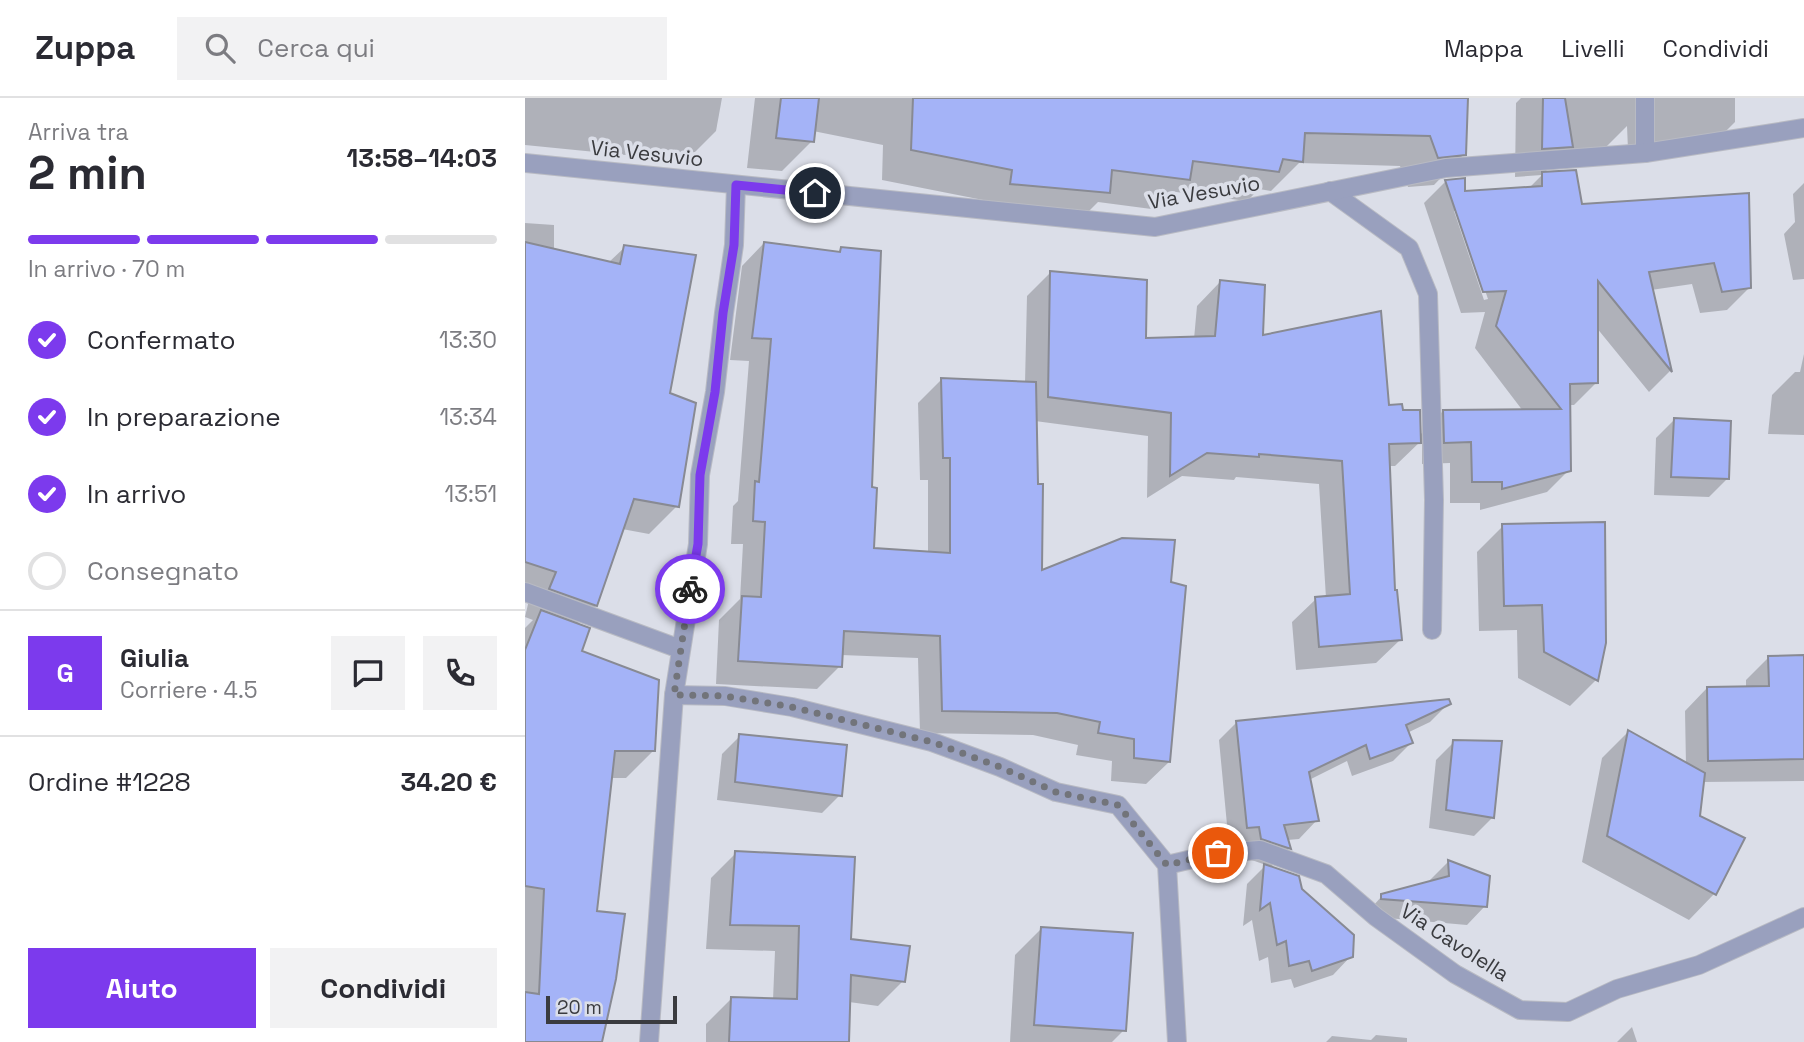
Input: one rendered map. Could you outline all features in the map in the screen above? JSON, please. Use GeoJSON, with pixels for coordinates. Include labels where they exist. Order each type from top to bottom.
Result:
{"type":"FeatureCollection","features":[{"type":"Feature","properties":{"kind":"street"},"geometry":{"type":"LineString","coordinates":[[1645,98],[1645,153]]}},
{"type":"Feature","properties":{"kind":"street","name":"Via Vesuvio"},"geometry":{"type":"LineString","coordinates":[[525,163],[1155,227],[1446,167],[1645,153],[1804,128]]}},
{"type":"Feature","properties":{"kind":"street"},"geometry":{"type":"LineString","coordinates":[[649,1042],[674,695],[698,544],[700,475],[715,392],[723,313],[734,245],[736,185]]}},
{"type":"Feature","properties":{"kind":"street"},"geometry":{"type":"LineString","coordinates":[[1330,191],[1409,248],[1428,294],[1434,500],[1432,630]]}},
{"type":"Feature","properties":{"kind":"street"},"geometry":{"type":"LineString","coordinates":[[525,592],[680,649]]}},
{"type":"Feature","properties":{"kind":"street"},"geometry":{"type":"LineString","coordinates":[[674,695],[725,696],[792,707],[932,742],[1000,767],[1056,792],[1118,805],[1167,865],[1177,1042]]}},
{"type":"Feature","properties":{"kind":"street","name":"Via Cavolella"},"geometry":{"type":"LineString","coordinates":[[1167,865],[1218,853],[1260,850],[1326,874],[1376,917],[1455,974],[1520,1010],[1568,1012],[1617,989],[1699,965],[1804,917]]}},
{"type":"Feature","properties":{"kind":"building"},"geometry":{"type":"Polygon","coordinates":[[[781,98],[819,98],[814,142],[776,138],[781,98]]]}},
{"type":"Feature","properties":{"kind":"building"},"geometry":{"type":"Polygon","coordinates":[[[913,98],[1468,98],[1466,155],[1438,158],[1430,136],[1305,133],[1303,162],[1283,159],[1279,172],[1193,161],[1190,180],[1112,170],[1110,193],[1010,184],[1012,170],[911,150],[913,98]]]}},
{"type":"Feature","properties":{"kind":"building"},"geometry":{"type":"Polygon","coordinates":[[[1543,98],[1565,98],[1573,147],[1542,149],[1543,98]]]}},
{"type":"Feature","properties":{"kind":"building"},"geometry":{"type":"Polygon","coordinates":[[[1576,170],[1582,204],[1749,193],[1751,288],[1722,292],[1714,263],[1649,272],[1672,372],[1598,281],[1598,383],[1570,384],[1571,471],[1502,489],[1502,482],[1472,482],[1471,442],[1444,443],[1443,410],[1561,409],[1496,326],[1506,291],[1483,292],[1445,180],[1465,178],[1465,191],[1542,186],[1542,172],[1576,170]]]}},
{"type":"Feature","properties":{"kind":"building"},"geometry":{"type":"Polygon","coordinates":[[[525,242],[620,264],[624,245],[696,255],[670,393],[696,403],[679,507],[634,499],[597,606],[549,589],[556,572],[525,562],[525,242]]]}},
{"type":"Feature","properties":{"kind":"building"},"geometry":{"type":"Polygon","coordinates":[[[764,242],[840,252],[841,247],[881,251],[872,487],[877,488],[874,548],[950,553],[950,458],[943,458],[941,378],[1036,382],[1038,484],[1043,484],[1042,570],[1122,538],[1175,540],[1171,582],[1186,586],[1170,762],[1134,758],[1134,739],[1098,733],[1100,722],[1057,713],[942,711],[940,636],[844,631],[842,667],[738,661],[742,596],[761,597],[765,522],[753,521],[755,481],[759,482],[771,339],[752,338],[764,242]]]}},
{"type":"Feature","properties":{"kind":"building"},"geometry":{"type":"Polygon","coordinates":[[[1050,271],[1147,280],[1146,338],[1215,336],[1220,280],[1265,285],[1263,335],[1381,311],[1389,405],[1402,404],[1403,410],[1420,410],[1421,443],[1389,444],[1395,590],[1402,640],[1319,647],[1315,597],[1350,594],[1342,461],[1207,453],[1170,476],[1171,413],[1048,397],[1050,271]]]}},
{"type":"Feature","properties":{"kind":"building"},"geometry":{"type":"Polygon","coordinates":[[[1674,418],[1731,421],[1729,479],[1671,477],[1674,418]]]}},
{"type":"Feature","properties":{"kind":"building"},"geometry":{"type":"Polygon","coordinates":[[[1605,522],[1606,643],[1598,681],[1544,652],[1542,605],[1504,606],[1502,524],[1605,522]]]}},
{"type":"Feature","properties":{"kind":"building"},"geometry":{"type":"Polygon","coordinates":[[[541,610],[590,628],[582,651],[659,680],[655,751],[615,751],[597,911],[625,914],[616,979],[602,1042],[525,1042],[525,992],[539,994],[544,889],[525,886],[525,650],[541,610]]]}},
{"type":"Feature","properties":{"kind":"building"},"geometry":{"type":"Polygon","coordinates":[[[1804,655],[1804,759],[1708,761],[1707,687],[1769,686],[1768,656],[1804,655]]]}},
{"type":"Feature","properties":{"kind":"building"},"geometry":{"type":"Polygon","coordinates":[[[1449,699],[1451,704],[1406,725],[1413,743],[1370,759],[1366,745],[1309,772],[1319,821],[1284,825],[1291,849],[1261,839],[1259,827],[1247,828],[1236,721],[1449,699]]]}},
{"type":"Feature","properties":{"kind":"building"},"geometry":{"type":"Polygon","coordinates":[[[1628,730],[1705,773],[1700,816],[1745,838],[1716,895],[1607,836],[1628,730]]]}},
{"type":"Feature","properties":{"kind":"building"},"geometry":{"type":"Polygon","coordinates":[[[739,734],[847,745],[842,796],[735,782],[739,734]]]}},
{"type":"Feature","properties":{"kind":"building"},"geometry":{"type":"Polygon","coordinates":[[[1453,740],[1502,741],[1494,818],[1446,810],[1453,740]]]}},
{"type":"Feature","properties":{"kind":"building"},"geometry":{"type":"Polygon","coordinates":[[[735,851],[855,857],[851,939],[910,946],[905,982],[851,975],[849,1042],[729,1042],[731,997],[797,999],[799,926],[730,925],[735,851]]]}},
{"type":"Feature","properties":{"kind":"building"},"geometry":{"type":"Polygon","coordinates":[[[1448,860],[1490,876],[1487,907],[1381,899],[1381,894],[1449,876],[1448,860]]]}},
{"type":"Feature","properties":{"kind":"building"},"geometry":{"type":"Polygon","coordinates":[[[1264,864],[1299,876],[1302,889],[1354,935],[1353,957],[1312,971],[1309,961],[1289,966],[1286,941],[1277,945],[1270,903],[1260,910],[1264,864]]]}},
{"type":"Feature","properties":{"kind":"building"},"geometry":{"type":"Polygon","coordinates":[[[1041,927],[1133,933],[1126,1031],[1034,1025],[1041,927]]]}},
{"type":"Feature","properties":{"kind":"way so far"},"geometry":{"type":"LineString","coordinates":[[690,589],[674,695],[725,696],[792,707],[932,742],[1000,767],[1056,792],[1118,805],[1167,865],[1218,853]]}},
{"type":"Feature","properties":{"kind":"route"},"geometry":{"type":"LineString","coordinates":[[690,589],[698,544],[700,475],[715,392],[723,313],[734,245],[736,185],[815,193]]}}]}
